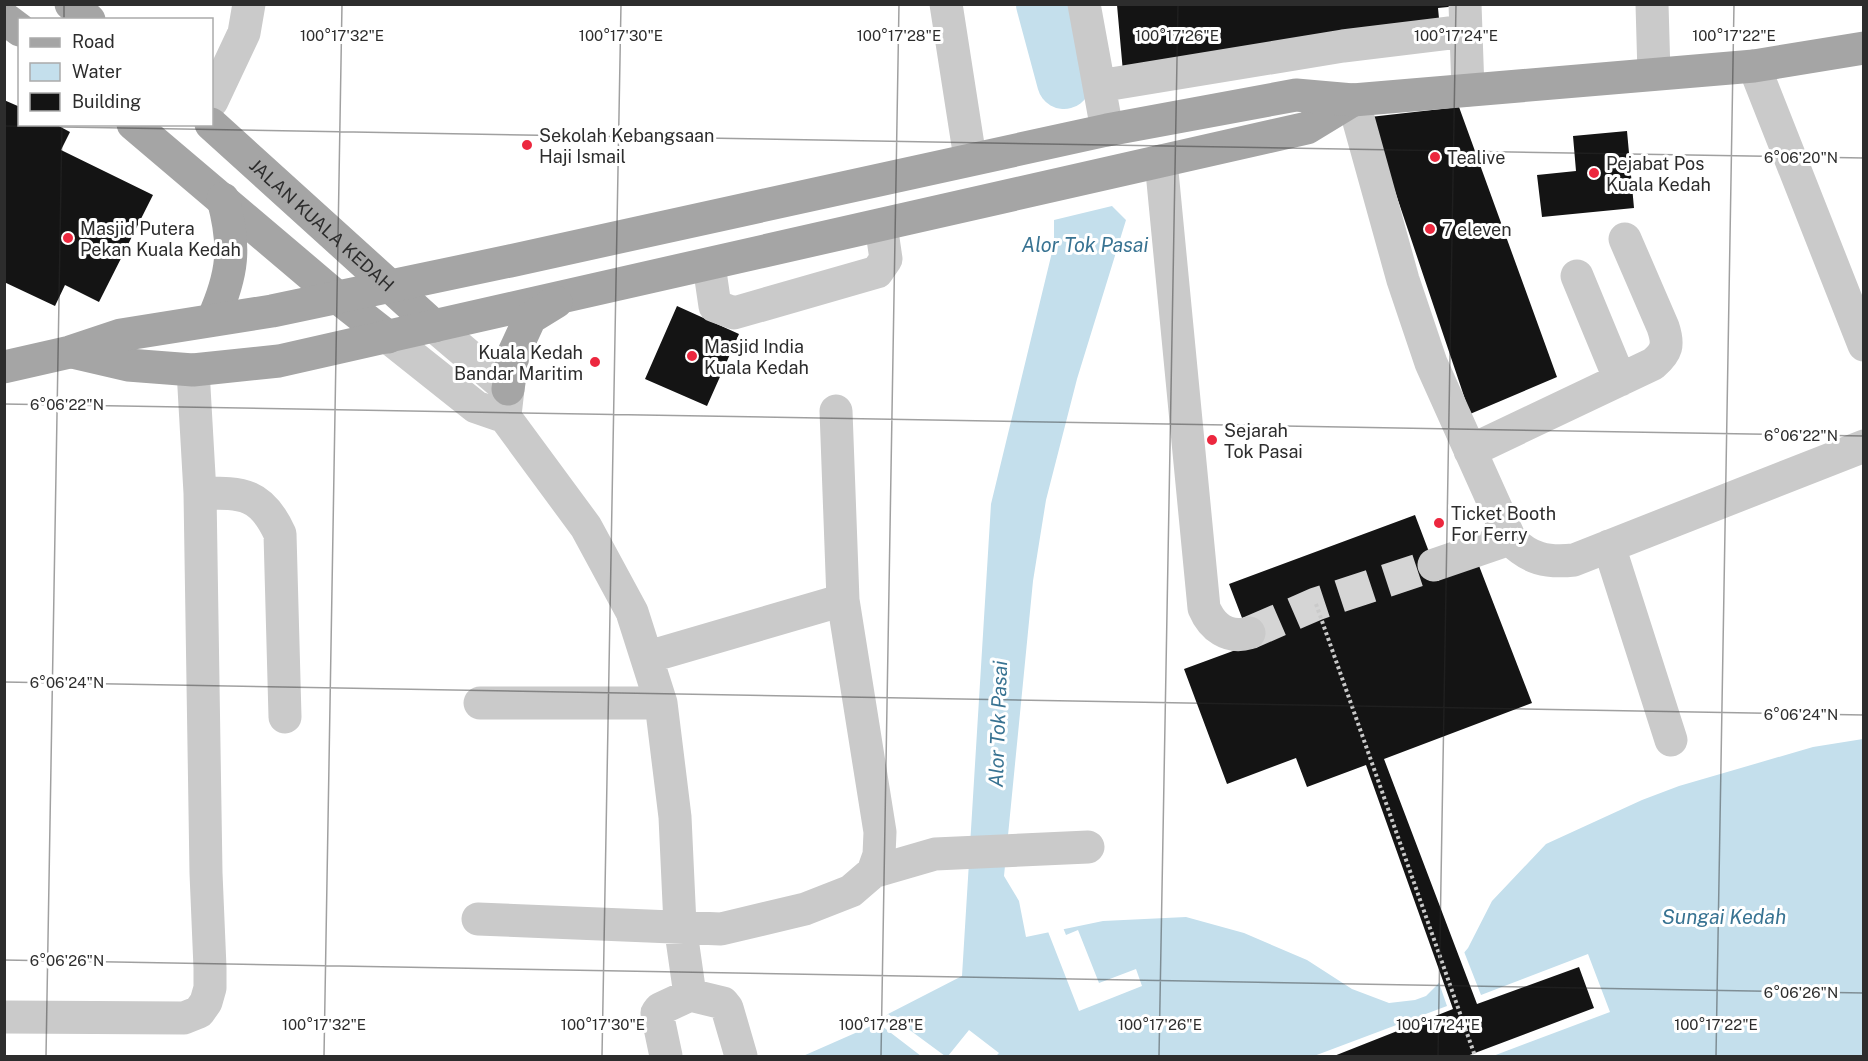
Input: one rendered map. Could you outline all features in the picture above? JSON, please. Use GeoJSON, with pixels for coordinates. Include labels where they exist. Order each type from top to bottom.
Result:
{"type":"FeatureCollection","features":[{"type":"Feature","properties":{"kind":"main road"},"geometry":{"type":"LineString","coordinates":[[71,4],[87,18]]}},
{"type":"Feature","properties":{"kind":"main road"},"geometry":{"type":"LineString","coordinates":[[4,18],[18,28]]}},
{"type":"Feature","properties":{"kind":"main road"},"geometry":{"type":"LineString","coordinates":[[4,367],[70,352],[121,335],[337,297],[970,158],[1296,95],[1353,100],[1754,66],[1863,48]]}},
{"type":"Feature","properties":{"kind":"main road"},"geometry":{"type":"LineString","coordinates":[[70,352],[128,365],[193,370],[279,361],[1307,128],[1353,100]]}},
{"type":"Feature","properties":{"kind":"main road"},"geometry":{"type":"LineString","coordinates":[[135,126],[337,297],[388,337]]}},
{"type":"Feature","properties":{"kind":"main road","name":"JALAN KUALA KEDAH"},"geometry":{"type":"LineString","coordinates":[[213,126],[434,326]]}},
{"type":"Feature","properties":{"kind":"main road"},"geometry":{"type":"LineString","coordinates":[[213,320],[225,291],[232,261],[231,229],[223,199]]}},
{"type":"Feature","properties":{"kind":"main road"},"geometry":{"type":"LineString","coordinates":[[506,403],[513,355],[530,318],[563,298]]}},
{"type":"Feature","properties":{"kind":"street"},"geometry":{"type":"LineString","coordinates":[[213,99],[244,33],[249,4]]}},
{"type":"Feature","properties":{"kind":"street"},"geometry":{"type":"LineString","coordinates":[[946,4],[970,158]]}},
{"type":"Feature","properties":{"kind":"street"},"geometry":{"type":"LineString","coordinates":[[1084,4],[1107,130]]}},
{"type":"Feature","properties":{"kind":"street"},"geometry":{"type":"LineString","coordinates":[[1652,4],[1654,74]]}},
{"type":"Feature","properties":{"kind":"street"},"geometry":{"type":"LineString","coordinates":[[1099,86],[1310,51],[1466,18],[1468,90]]}},
{"type":"Feature","properties":{"kind":"street"},"geometry":{"type":"LineString","coordinates":[[1754,66],[1863,345]]}},
{"type":"Feature","properties":{"kind":"street"},"geometry":{"type":"LineString","coordinates":[[1353,100],[1403,280],[1431,363],[1510,539],[1522,552],[1536,559],[1554,562],[1574,560],[1863,446]]}},
{"type":"Feature","properties":{"kind":"street"},"geometry":{"type":"LineString","coordinates":[[1161,161],[1204,608],[1216,626],[1223,631],[1232,635],[1249,633]]}},
{"type":"Feature","properties":{"kind":"street"},"geometry":{"type":"LineString","coordinates":[[709,265],[715,306],[734,313],[877,272],[886,259],[881,225]]}},
{"type":"Feature","properties":{"kind":"street"},"geometry":{"type":"LineString","coordinates":[[1470,451],[1653,364],[1664,354],[1668,341],[1625,238]]}},
{"type":"Feature","properties":{"kind":"street"},"geometry":{"type":"LineString","coordinates":[[1577,276],[1620,380]]}},
{"type":"Feature","properties":{"kind":"street"},"geometry":{"type":"LineString","coordinates":[[434,326],[506,403],[605,560],[632,612],[661,703],[675,817],[680,926],[690,995]]}},
{"type":"Feature","properties":{"kind":"street"},"geometry":{"type":"LineString","coordinates":[[388,337],[476,407],[506,403]]}},
{"type":"Feature","properties":{"kind":"street"},"geometry":{"type":"LineString","coordinates":[[4,1017],[184,1018],[199,1012],[206,1002],[210,988],[210,968],[206,873],[200,493],[193,370]]}},
{"type":"Feature","properties":{"kind":"street"},"geometry":{"type":"LineString","coordinates":[[836,411],[843,600],[880,832],[879,855],[873,872]]}},
{"type":"Feature","properties":{"kind":"street"},"geometry":{"type":"LineString","coordinates":[[200,493],[239,493],[258,501],[271,514],[280,534],[285,717]]}},
{"type":"Feature","properties":{"kind":"street"},"geometry":{"type":"LineString","coordinates":[[1434,565],[1510,539]]}},
{"type":"Feature","properties":{"kind":"street"},"geometry":{"type":"LineString","coordinates":[[1609,546],[1671,740]]}},
{"type":"Feature","properties":{"kind":"street"},"geometry":{"type":"LineString","coordinates":[[648,657],[843,600]]}},
{"type":"Feature","properties":{"kind":"street"},"geometry":{"type":"LineString","coordinates":[[480,703],[661,703]]}},
{"type":"Feature","properties":{"kind":"street"},"geometry":{"type":"LineString","coordinates":[[478,919],[721,929],[805,909],[851,891],[873,872],[935,854],[1088,847]]}},
{"type":"Feature","properties":{"kind":"street"},"geometry":{"type":"LineString","coordinates":[[666,1056],[657,1013],[690,995],[715,1000],[727,1008],[741,1056]]}},
{"type":"Feature","properties":{"kind":"path"},"geometry":{"type":"LineString","coordinates":[[1316,604],[1475,1056]]}},
{"type":"Feature","properties":{"kind":"water","name":"Sungai Kedah"},"geometry":{"type":"Polygon","coordinates":[[[1112,206],[1126,220],[1077,379],[1046,500],[1033,581],[1004,876],[1019,901],[1026,937],[1103,921],[1186,917],[1244,933],[1307,960],[1352,989],[1389,1003],[1415,1000],[1426,996],[1437,985],[1468,948],[1492,901],[1546,844],[1642,800],[1679,786],[1813,747],[1863,739],[1863,1056],[803,1056],[878,1023],[888,1014],[962,976],[991,504],[1054,244],[1054,220],[1112,206]]]}},
{"type":"Feature","properties":{"kind":"pier"},"geometry":{"type":"Polygon","coordinates":[[[1062,925],[1066,935],[1078,930],[1099,983],[1136,969],[1142,986],[1079,1011],[1047,929],[1062,925]]]}},
{"type":"Feature","properties":{"kind":"pier"},"geometry":{"type":"Polygon","coordinates":[[[1463,949],[1481,995],[1588,954],[1610,1012],[1493,1056],[1314,1056],[1447,1006],[1438,980],[1463,949]]]}},
{"type":"Feature","properties":{"kind":"pier"},"geometry":{"type":"Polygon","coordinates":[[[888,1014],[945,1056],[921,1056],[878,1023],[888,1014]]]}},
{"type":"Feature","properties":{"kind":"pier"},"geometry":{"type":"Polygon","coordinates":[[[969,1030],[999,1053],[996,1056],[948,1056],[969,1030]]]}},
{"type":"Feature","properties":{"kind":"building"},"geometry":{"type":"Polygon","coordinates":[[[1117,5],[1458,6],[1438,8],[1440,29],[1123,72],[1117,5]]]}},
{"type":"Feature","properties":{"kind":"building","name":"Masjid Putera Pekan Kuala Kedah"},"geometry":{"type":"Polygon","coordinates":[[[4,100],[18,106],[18,126],[59,126],[70,132],[61,150],[153,195],[99,302],[65,285],[55,306],[4,282],[4,100]]]}},
{"type":"Feature","properties":{"kind":"building"},"geometry":{"type":"Polygon","coordinates":[[[1459,107],[1557,377],[1470,414],[1370,117],[1459,107]]]}},
{"type":"Feature","properties":{"kind":"building","name":"Pejabat Pos Kuala Kedah"},"geometry":{"type":"Polygon","coordinates":[[[1627,131],[1634,208],[1542,217],[1537,175],[1576,171],[1573,136],[1627,131]]]}},
{"type":"Feature","properties":{"kind":"building","name":"Masjid India Kuala Kedah"},"geometry":{"type":"Polygon","coordinates":[[[677,306],[739,334],[707,406],[645,379],[677,306]]]}},
{"type":"Feature","properties":{"kind":"building"},"geometry":{"type":"Polygon","coordinates":[[[1415,515],[1437,573],[1476,558],[1532,703],[1384,759],[1477,1004],[1579,967],[1594,1008],[1467,1056],[1334,1056],[1453,1009],[1366,765],[1307,787],[1296,758],[1227,784],[1184,669],[1252,644],[1229,584],[1415,515]]]}},
{"type":"Feature","properties":{"kind":"waterway","name":"Alor Tok Pasai"},"geometry":{"type":"LineString","coordinates":[[1043,4],[1064,82]]}},
{"type":"Feature","properties":{"kind":"tunnel"},"geometry":{"type":"LineString","coordinates":[[1249,633],[1316,604],[1434,565]]}},
{"type":"Feature","properties":{"kind":"place","name":"Sekolah Kebangsaan Haji Ismail"},"geometry":{"type":"Point","coordinates":[527,145]}},
{"type":"Feature","properties":{"kind":"place","name":"Tealive"},"geometry":{"type":"Point","coordinates":[1435,157]}},
{"type":"Feature","properties":{"kind":"place","name":"Pejabat Pos Kuala Kedah"},"geometry":{"type":"Point","coordinates":[1594,173]}},
{"type":"Feature","properties":{"kind":"place","name":"7 eleven"},"geometry":{"type":"Point","coordinates":[1430,229]}},
{"type":"Feature","properties":{"kind":"place","name":"Masjid Putera Pekan Kuala Kedah"},"geometry":{"type":"Point","coordinates":[68,238]}},
{"type":"Feature","properties":{"kind":"place","name":"Masjid India Kuala Kedah"},"geometry":{"type":"Point","coordinates":[692,356]}},
{"type":"Feature","properties":{"kind":"place","name":"Kuala Kedah Bandar Maritim"},"geometry":{"type":"Point","coordinates":[595,362]}},
{"type":"Feature","properties":{"kind":"place","name":"Sejarah Tok Pasai"},"geometry":{"type":"Point","coordinates":[1212,440]}},
{"type":"Feature","properties":{"kind":"place","name":"Ticket Booth For Ferry"},"geometry":{"type":"Point","coordinates":[1439,523]}}]}
